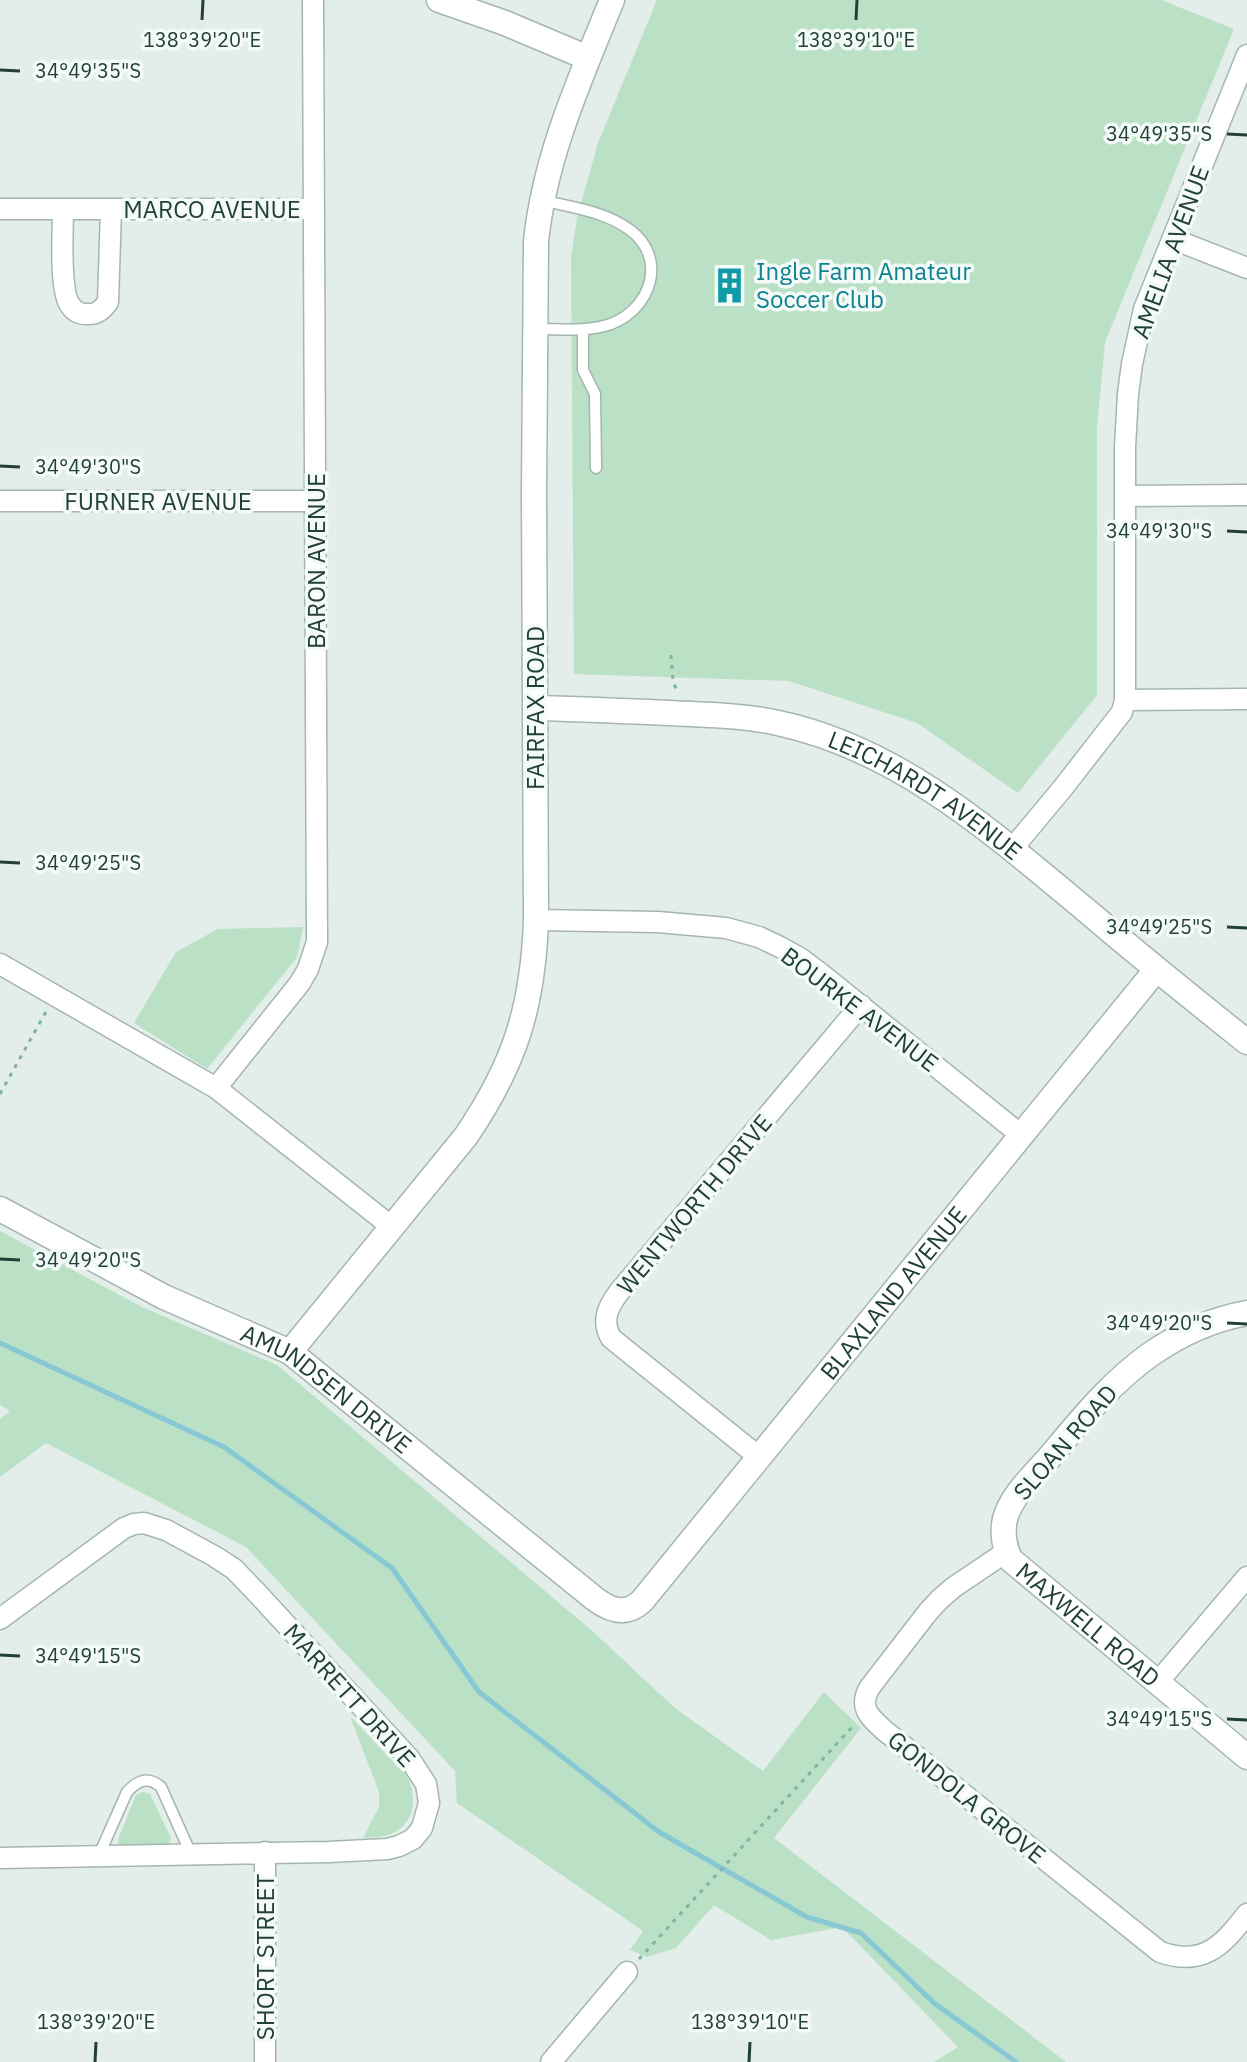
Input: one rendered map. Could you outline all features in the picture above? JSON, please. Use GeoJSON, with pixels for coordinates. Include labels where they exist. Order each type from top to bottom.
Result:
{"type":"FeatureCollection","features":[{"type":"Feature","properties":{"kind":"street","name":"BARON AVENUE"},"geometry":{"type":"LineString","coordinates":[[216,1088],[300,983],[317,942],[313,0]]}},
{"type":"Feature","properties":{"kind":"street"},"geometry":{"type":"LineString","coordinates":[[439,0],[505,23],[588,58]]}},
{"type":"Feature","properties":{"kind":"street","name":"FAIRFAX ROAD"},"geometry":{"type":"LineString","coordinates":[[290,1352],[466,1136],[504,1073],[526,1011],[536,920],[536,241],[541,200],[558,137],[612,0]]}},
{"type":"Feature","properties":{"kind":"street","name":"AMELIA AVENUE"},"geometry":{"type":"LineString","coordinates":[[1012,849],[1122,712],[1125,700],[1125,447],[1132,364],[1144,309],[1247,55]]}},
{"type":"Feature","properties":{"kind":"street","name":"MARCO AVENUE"},"geometry":{"type":"LineString","coordinates":[[0,209],[313,209]]}},
{"type":"Feature","properties":{"kind":"street","name":"MARCO AVENUE"},"geometry":{"type":"LineString","coordinates":[[63,209],[64,289],[70,305],[85,314],[99,312],[108,302],[111,209]]}},
{"type":"Feature","properties":{"kind":"street"},"geometry":{"type":"LineString","coordinates":[[1173,239],[1247,268]]}},
{"type":"Feature","properties":{"kind":"street"},"geometry":{"type":"LineString","coordinates":[[1126,496],[1247,495]]}},
{"type":"Feature","properties":{"kind":"street","name":"FURNER AVENUE"},"geometry":{"type":"LineString","coordinates":[[0,501],[316,501]]}},
{"type":"Feature","properties":{"kind":"street"},"geometry":{"type":"LineString","coordinates":[[1125,700],[1247,699]]}},
{"type":"Feature","properties":{"kind":"street","name":"LEICHARDT AVENUE"},"geometry":{"type":"LineString","coordinates":[[536,708],[729,716],[778,723],[811,732],[881,760],[921,781],[1012,849],[1247,1042]]}},
{"type":"Feature","properties":{"kind":"street","name":"BOURKE AVENUE"},"geometry":{"type":"LineString","coordinates":[[536,920],[685,923],[726,928],[759,937],[800,958],[1021,1135]]}},
{"type":"Feature","properties":{"kind":"street"},"geometry":{"type":"LineString","coordinates":[[0,964],[216,1088],[392,1227]]}},
{"type":"Feature","properties":{"kind":"street","name":"BLAXLAND AVENUE"},"geometry":{"type":"LineString","coordinates":[[625,1611],[642,1601],[1156,970]]}},
{"type":"Feature","properties":{"kind":"street","name":"WENTWORTH DRIVE"},"geometry":{"type":"LineString","coordinates":[[759,1457],[611,1338],[606,1330],[606,1314],[619,1292],[861,1005]]}},
{"type":"Feature","properties":{"kind":"street","name":"AMUNDSEN DRIVE"},"geometry":{"type":"LineString","coordinates":[[0,1209],[164,1297],[290,1352],[595,1599],[611,1609],[625,1611]]}},
{"type":"Feature","properties":{"kind":"street","name":"SLOAN ROAD"},"geometry":{"type":"LineString","coordinates":[[1006,1552],[1004,1528],[1009,1509],[1098,1399],[1133,1367],[1163,1347],[1213,1322],[1247,1313]]}},
{"type":"Feature","properties":{"kind":"street","name":"MARRETT DRIVE"},"geometry":{"type":"LineString","coordinates":[[0,1619],[124,1528],[134,1524],[153,1524],[234,1569],[409,1758],[420,1772],[429,1793],[422,1828],[413,1839],[399,1846],[371,1851],[0,1858]]}},
{"type":"Feature","properties":{"kind":"street","name":"MAXWELL ROAD"},"geometry":{"type":"LineString","coordinates":[[1006,1552],[1030,1577],[1247,1757]]}},
{"type":"Feature","properties":{"kind":"street","name":"GONDOLA GROVE"},"geometry":{"type":"LineString","coordinates":[[1006,1552],[954,1587],[928,1612],[870,1687],[864,1697],[866,1711],[885,1731],[1160,1952],[1181,1957],[1205,1954],[1230,1936],[1247,1914]]}},
{"type":"Feature","properties":{"kind":"street"},"geometry":{"type":"LineString","coordinates":[[1158,1682],[1247,1577]]}},
{"type":"Feature","properties":{"kind":"street","name":"SHORT STREET"},"geometry":{"type":"LineString","coordinates":[[265,1852],[265,2062]]}},
{"type":"Feature","properties":{"kind":"street"},"geometry":{"type":"LineString","coordinates":[[551,2062],[627,1972]]}},
{"type":"Feature","properties":{"kind":"lane"},"geometry":{"type":"LineString","coordinates":[[535,329],[583,330],[622,319],[643,297],[652,273],[652,260],[646,247],[640,237],[628,228],[603,215],[541,200]]}},
{"type":"Feature","properties":{"kind":"lane"},"geometry":{"type":"LineString","coordinates":[[583,330],[583,370],[595,394],[596,468]]}},
{"type":"Feature","properties":{"kind":"lane"},"geometry":{"type":"LineString","coordinates":[[99,1855],[127,1792],[141,1780],[155,1782],[161,1787],[191,1854]]}},
{"type":"Feature","properties":{"kind":"path"},"geometry":{"type":"LineString","coordinates":[[671,655],[673,681],[685,714]]}},
{"type":"Feature","properties":{"kind":"path"},"geometry":{"type":"LineString","coordinates":[[0,1094],[55,995]]}},
{"type":"Feature","properties":{"kind":"path"},"geometry":{"type":"LineString","coordinates":[[627,1972],[866,1711]]}},
{"type":"Feature","properties":{"kind":"green space"},"geometry":{"type":"Polygon","coordinates":[[[657,0],[1161,0],[1234,29],[1105,342],[1097,426],[1097,695],[1018,793],[917,723],[789,681],[574,674],[571,258],[577,218],[598,143],[657,0]]]}},
{"type":"Feature","properties":{"kind":"green space"},"geometry":{"type":"Polygon","coordinates":[[[303,927],[297,957],[207,1069],[134,1023],[176,952],[218,929],[303,927]]]}},
{"type":"Feature","properties":{"kind":"green space"},"geometry":{"type":"Polygon","coordinates":[[[0,1231],[142,1307],[277,1365],[590,1629],[675,1708],[763,1771],[824,1692],[861,1728],[774,1838],[1066,2062],[934,2062],[958,2047],[842,1927],[771,1940],[714,1905],[676,1948],[647,1957],[630,1950],[643,1931],[457,1803],[455,1771],[246,1547],[46,1443],[0,1477],[0,1419],[10,1411],[0,1405],[0,1231]]]}},
{"type":"Feature","properties":{"kind":"green space"},"geometry":{"type":"Polygon","coordinates":[[[350,1716],[407,1776],[410,1785],[413,1802],[409,1818],[397,1831],[385,1836],[363,1838],[379,1807],[379,1792],[350,1716]]]}},
{"type":"Feature","properties":{"kind":"green space"},"geometry":{"type":"Polygon","coordinates":[[[143,1792],[150,1794],[171,1838],[168,1846],[121,1847],[118,1843],[136,1795],[143,1792]]]}},
{"type":"Feature","properties":{"kind":"waterway"},"geometry":{"type":"LineString","coordinates":[[0,1343],[224,1447],[392,1568],[479,1692],[659,1832],[807,1917],[861,1933],[934,2003],[1016,2062]]}},
{"type":"Feature","properties":{"kind":"place","name":"Ingle Farm Amateur Soccer Club"},"geometry":{"type":"Point","coordinates":[730,285]}}]}
